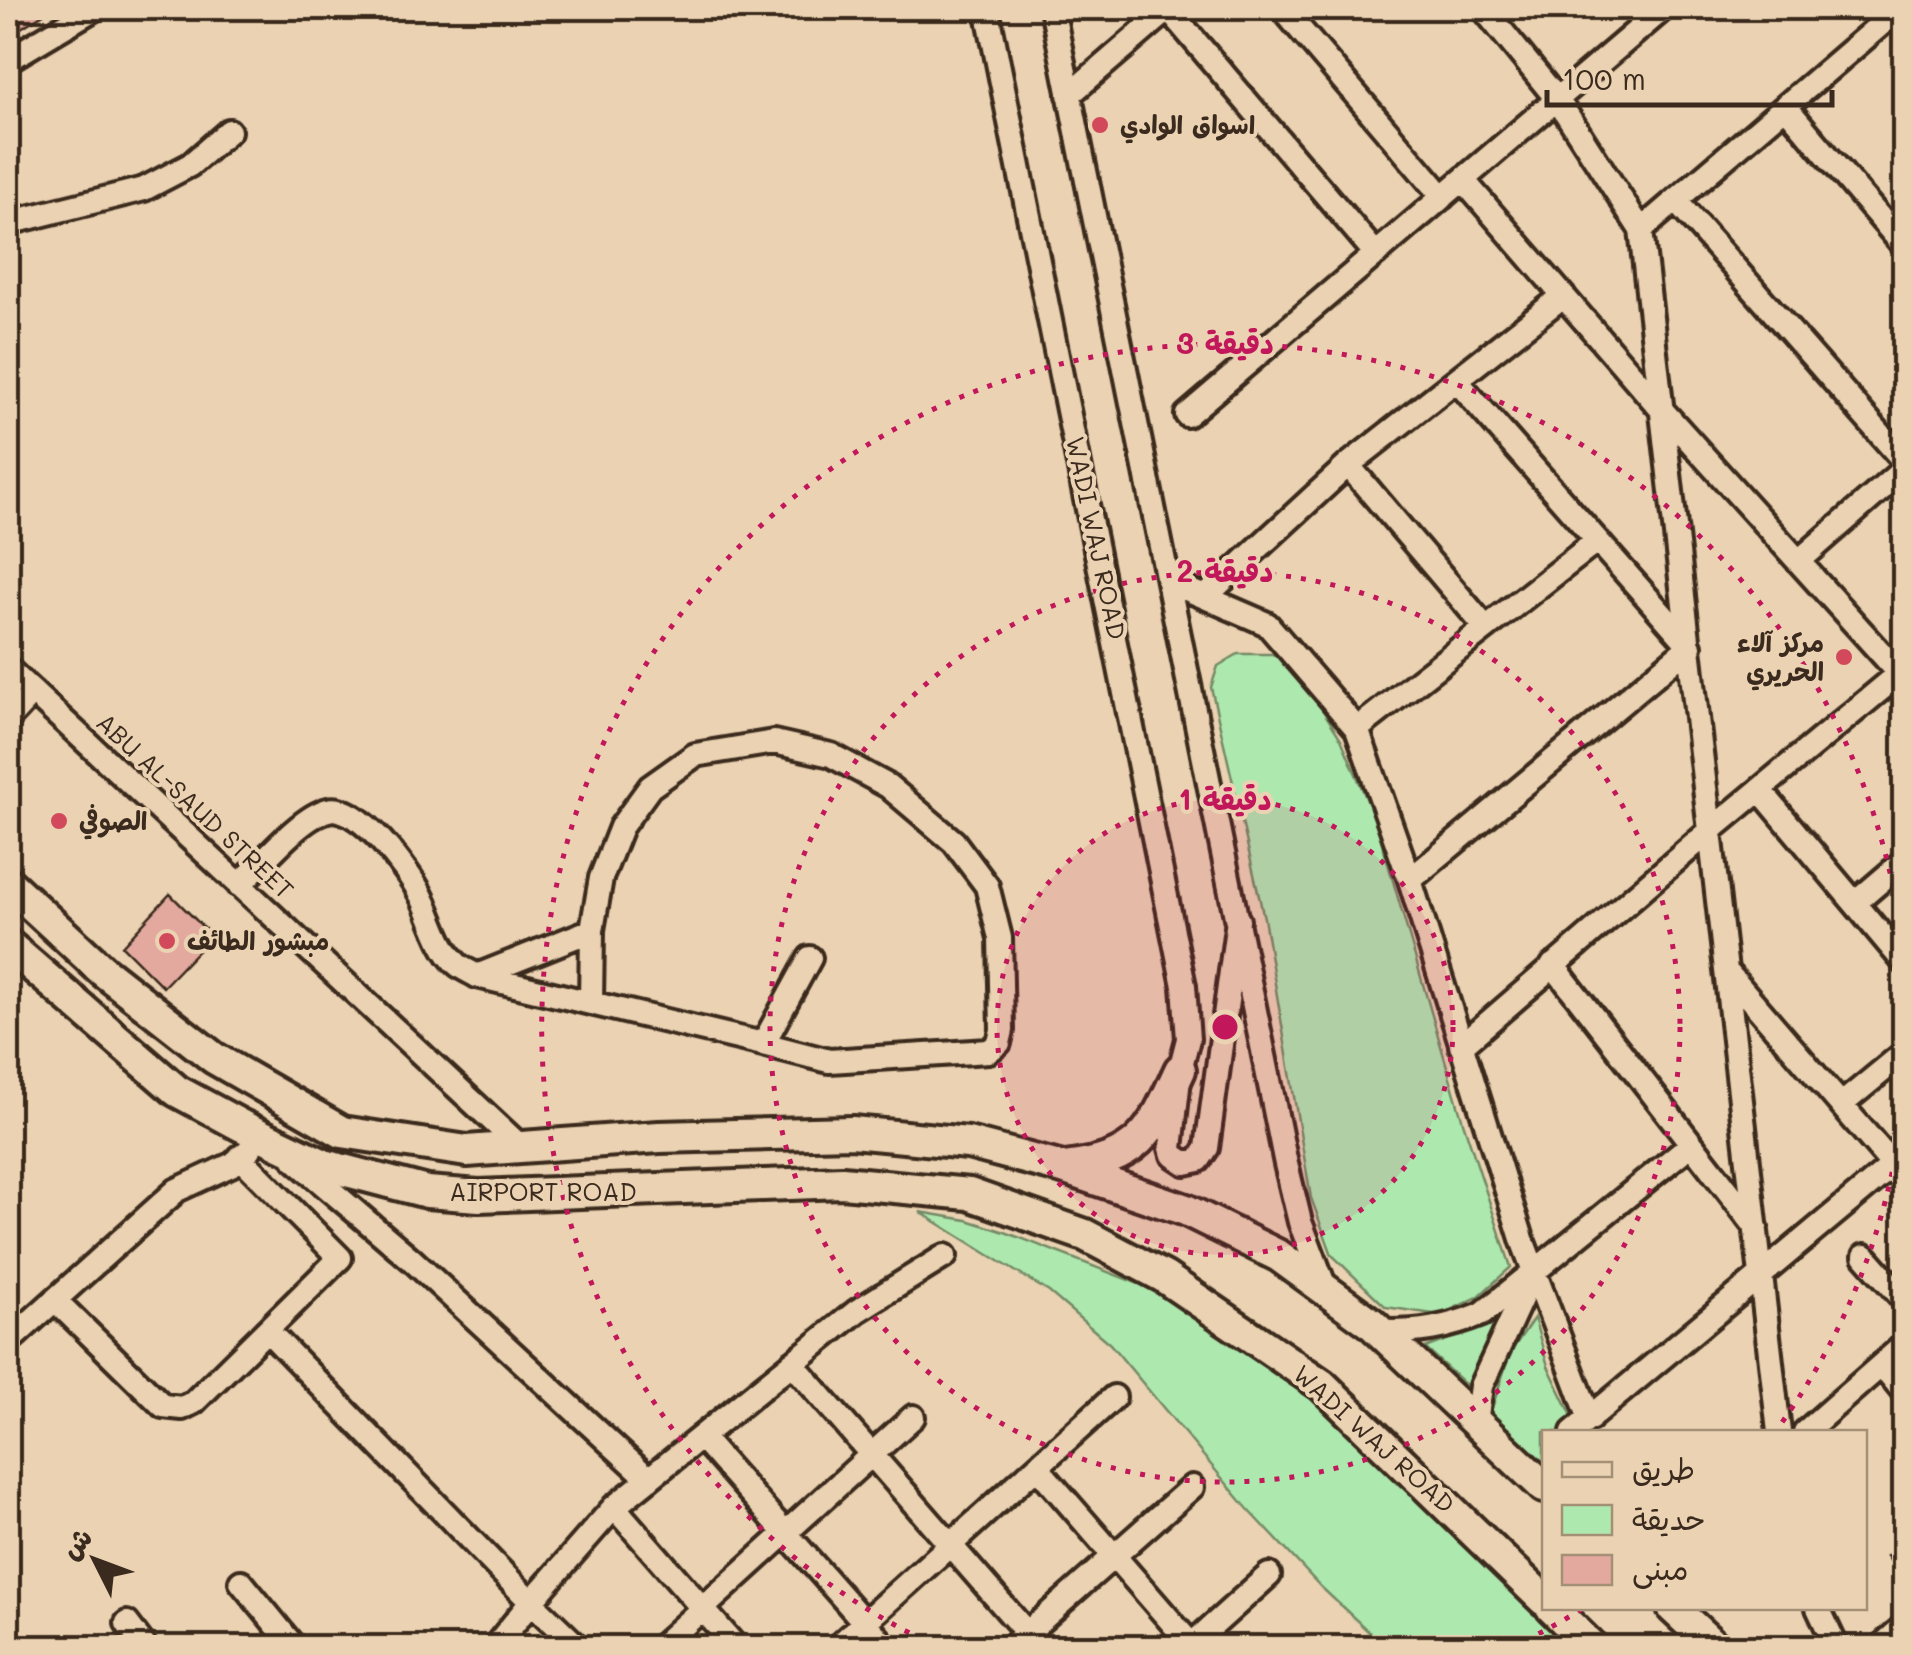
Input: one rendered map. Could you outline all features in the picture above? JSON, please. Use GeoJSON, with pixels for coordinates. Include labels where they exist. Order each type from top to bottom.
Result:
{"type":"FeatureCollection","features":[{"type":"Feature","properties":{"kind":"main road","name":"AIRPORT ROAD"},"geometry":{"type":"LineString","coordinates":[[8,883],[103,971],[214,1058],[342,1132],[467,1151],[658,1137],[852,1132],[968,1143],[1062,1168]]}},
{"type":"Feature","properties":{"kind":"main road","name":"AIRPORT ROAD"},"geometry":{"type":"LineString","coordinates":[[8,945],[178,1091],[324,1165],[427,1192],[479,1196],[842,1182],[969,1194],[1085,1235]]}},
{"type":"Feature","properties":{"kind":"main road"},"geometry":{"type":"LineString","coordinates":[[1062,1168],[1093,1164],[1134,1144],[1155,1126],[1180,1070]]}},
{"type":"Feature","properties":{"kind":"main road"},"geometry":{"type":"LineString","coordinates":[[1062,1168],[1186,1210],[1278,1256],[1381,1332],[1542,1485]]}},
{"type":"Feature","properties":{"kind":"main road","name":"WADI WAJ ROAD"},"geometry":{"type":"LineString","coordinates":[[1085,1235],[1164,1276],[1322,1385],[1542,1598]]}},
{"type":"Feature","properties":{"kind":"main road"},"geometry":{"type":"LineString","coordinates":[[1554,1610],[1593,1648]]}},
{"type":"Feature","properties":{"kind":"main road"},"geometry":{"type":"LineString","coordinates":[[1675,1610],[1716,1648]]}},
{"type":"Feature","properties":{"kind":"street"},"geometry":{"type":"LineString","coordinates":[[8,60],[95,8]]}},
{"type":"Feature","properties":{"kind":"street","name":"WADI WAJ ROAD"},"geometry":{"type":"LineString","coordinates":[[986,8],[1178,950],[1188,1038],[1180,1070],[1171,1148],[1178,1160],[1192,1163],[1207,1148],[1238,920]]}},
{"type":"Feature","properties":{"kind":"street"},"geometry":{"type":"LineString","coordinates":[[1052,8],[1286,1164],[1300,1222],[1326,1290]]}},
{"type":"Feature","properties":{"kind":"street"},"geometry":{"type":"LineString","coordinates":[[1069,96],[1169,8],[1376,254]]}},
{"type":"Feature","properties":{"kind":"street"},"geometry":{"type":"LineString","coordinates":[[1282,8],[1443,197]]}},
{"type":"Feature","properties":{"kind":"street"},"geometry":{"type":"LineString","coordinates":[[1483,8],[1558,99],[1641,230],[1779,1430]]}},
{"type":"Feature","properties":{"kind":"street"},"geometry":{"type":"LineString","coordinates":[[1188,416],[1664,8]]}},
{"type":"Feature","properties":{"kind":"street"},"geometry":{"type":"LineString","coordinates":[[1641,230],[1900,14]]}},
{"type":"Feature","properties":{"kind":"street"},"geometry":{"type":"LineString","coordinates":[[1786,106],[1904,246]]}},
{"type":"Feature","properties":{"kind":"street"},"geometry":{"type":"LineString","coordinates":[[8,223],[144,189],[190,165],[229,130]]}},
{"type":"Feature","properties":{"kind":"street"},"geometry":{"type":"LineString","coordinates":[[1461,1046],[1711,830],[1902,672],[1661,410],[1463,180]]}},
{"type":"Feature","properties":{"kind":"street"},"geometry":{"type":"LineString","coordinates":[[1676,201],[1904,465],[1798,561]]}},
{"type":"Feature","properties":{"kind":"street"},"geometry":{"type":"LineString","coordinates":[[1205,597],[1348,465],[1563,296]]}},
{"type":"Feature","properties":{"kind":"street"},"geometry":{"type":"LineString","coordinates":[[1456,380],[1690,646]]}},
{"type":"Feature","properties":{"kind":"street"},"geometry":{"type":"LineString","coordinates":[[1348,465],[1486,628]]}},
{"type":"Feature","properties":{"kind":"street"},"geometry":{"type":"LineString","coordinates":[[1357,729],[1597,541]]}},
{"type":"Feature","properties":{"kind":"street"},"geometry":{"type":"LineString","coordinates":[[1170,582],[1267,624],[1357,729],[1410,880],[1582,1426],[1761,1277],[1899,1171],[1727,972]]}},
{"type":"Feature","properties":{"kind":"street"},"geometry":{"type":"LineString","coordinates":[[1410,880],[1690,646]]}},
{"type":"Feature","properties":{"kind":"street","name":"ABU AL-SAUD STREET"},"geometry":{"type":"LineString","coordinates":[[8,669],[521,1147]]}},
{"type":"Feature","properties":{"kind":"street"},"geometry":{"type":"LineString","coordinates":[[8,718],[33,692]]}},
{"type":"Feature","properties":{"kind":"street"},"geometry":{"type":"LineString","coordinates":[[240,885],[312,817],[332,808],[367,826],[400,862],[420,892],[456,964],[477,976],[829,1061],[989,1051],[998,1043],[1002,1030],[1000,938],[987,886],[954,842],[888,786],[832,755],[774,742],[696,755],[650,786],[621,827],[601,878],[592,930],[591,1003]]}},
{"type":"Feature","properties":{"kind":"street"},"geometry":{"type":"LineString","coordinates":[[1760,790],[1904,962]]}},
{"type":"Feature","properties":{"kind":"street"},"geometry":{"type":"LineString","coordinates":[[1855,903],[1904,861]]}},
{"type":"Feature","properties":{"kind":"street"},"geometry":{"type":"LineString","coordinates":[[477,976],[592,930]]}},
{"type":"Feature","properties":{"kind":"street"},"geometry":{"type":"LineString","coordinates":[[762,1044],[810,958]]}},
{"type":"Feature","properties":{"kind":"street"},"geometry":{"type":"LineString","coordinates":[[1552,966],[1756,1227]]}},
{"type":"Feature","properties":{"kind":"street"},"geometry":{"type":"LineString","coordinates":[[1842,1104],[1904,1053]]}},
{"type":"Feature","properties":{"kind":"street"},"geometry":{"type":"LineString","coordinates":[[8,1342],[176,1190],[269,1140],[411,1259],[649,1479]]}},
{"type":"Feature","properties":{"kind":"street"},"geometry":{"type":"LineString","coordinates":[[1381,1332],[1448,1328],[1482,1314],[1690,1146]]}},
{"type":"Feature","properties":{"kind":"street"},"geometry":{"type":"LineString","coordinates":[[56,1301],[163,1406],[182,1408],[194,1402],[340,1258],[240,1157]]}},
{"type":"Feature","properties":{"kind":"street"},"geometry":{"type":"LineString","coordinates":[[494,1648],[614,1507],[856,1310],[944,1256]]}},
{"type":"Feature","properties":{"kind":"street"},"geometry":{"type":"LineString","coordinates":[[1865,1256],[1904,1300]]}},
{"type":"Feature","properties":{"kind":"street"},"geometry":{"type":"LineString","coordinates":[[1476,1423],[1482,1386],[1533,1271]]}},
{"type":"Feature","properties":{"kind":"street"},"geometry":{"type":"LineString","coordinates":[[267,1330],[578,1648]]}},
{"type":"Feature","properties":{"kind":"street"},"geometry":{"type":"LineString","coordinates":[[1807,1430],[1904,1345]]}},
{"type":"Feature","properties":{"kind":"street"},"geometry":{"type":"LineString","coordinates":[[792,1363],[950,1544],[1026,1642],[1114,1555],[1192,1487]]}},
{"type":"Feature","properties":{"kind":"street"},"geometry":{"type":"LineString","coordinates":[[1882,1365],[1904,1392]]}},
{"type":"Feature","properties":{"kind":"street"},"geometry":{"type":"LineString","coordinates":[[836,1648],[1114,1397]]}},
{"type":"Feature","properties":{"kind":"street"},"geometry":{"type":"LineString","coordinates":[[660,1648],[913,1417]]}},
{"type":"Feature","properties":{"kind":"street"},"geometry":{"type":"LineString","coordinates":[[701,1436],[887,1648]]}},
{"type":"Feature","properties":{"kind":"street"},"geometry":{"type":"LineString","coordinates":[[1037,1466],[1191,1646],[1269,1575]]}},
{"type":"Feature","properties":{"kind":"street"},"geometry":{"type":"LineString","coordinates":[[614,1507],[737,1648]]}},
{"type":"Feature","properties":{"kind":"street"},"geometry":{"type":"LineString","coordinates":[[241,1582],[295,1648]]}},
{"type":"Feature","properties":{"kind":"street"},"geometry":{"type":"LineString","coordinates":[[1819,1610],[1837,1648]]}},
{"type":"Feature","properties":{"kind":"street"},"geometry":{"type":"LineString","coordinates":[[127,1623],[146,1648]]}},
{"type":"Feature","properties":{"kind":"street"},"geometry":{"type":"LineString","coordinates":[[1879,1648],[1904,1626]]}},
{"type":"Feature","properties":{"kind":"green space"},"geometry":{"type":"Polygon","coordinates":[[[1238,654],[1272,654],[1294,665],[1341,739],[1375,819],[1463,1122],[1511,1267],[1478,1297],[1440,1315],[1386,1307],[1332,1255],[1311,1198],[1264,918],[1211,687],[1218,666],[1238,654]]]}},
{"type":"Feature","properties":{"kind":"green space"},"geometry":{"type":"Polygon","coordinates":[[[920,1212],[1005,1232],[1139,1284],[1191,1310],[1298,1381],[1570,1647],[1385,1647],[1320,1586],[1247,1508],[1110,1344],[1049,1292],[920,1212]]]}},
{"type":"Feature","properties":{"kind":"green space"},"geometry":{"type":"Polygon","coordinates":[[[1515,1308],[1487,1346],[1468,1387],[1425,1348],[1470,1331],[1515,1308]]]}},
{"type":"Feature","properties":{"kind":"green space"},"geometry":{"type":"Polygon","coordinates":[[[1534,1318],[1548,1366],[1575,1422],[1573,1430],[1542,1430],[1542,1466],[1490,1414],[1510,1353],[1534,1318]]]}},
{"type":"Feature","properties":{"kind":"building"},"geometry":{"type":"Polygon","coordinates":[[[8,8],[53,8],[8,36],[8,8]]]}},
{"type":"Feature","properties":{"kind":"building","name":"مبشور الطائف"},"geometry":{"type":"Polygon","coordinates":[[[170,894],[212,936],[163,987],[122,946],[170,894]]]}},
{"type":"Feature","properties":{"kind":"building"},"geometry":{"type":"Polygon","coordinates":[[[1904,1543],[1904,1580],[1887,1556],[1904,1543]]]}},
{"type":"Feature","properties":{"kind":"place","name":"اسواق الوادي"},"geometry":{"type":"Point","coordinates":[1100,125]}},
{"type":"Feature","properties":{"kind":"place","name":"مركز آلاء الحريري"},"geometry":{"type":"Point","coordinates":[1844,657]}},
{"type":"Feature","properties":{"kind":"place","name":"الصوفي"},"geometry":{"type":"Point","coordinates":[59,821]}},
{"type":"Feature","properties":{"kind":"place","name":"مبشور الطائف"},"geometry":{"type":"Point","coordinates":[167,941]}}]}
